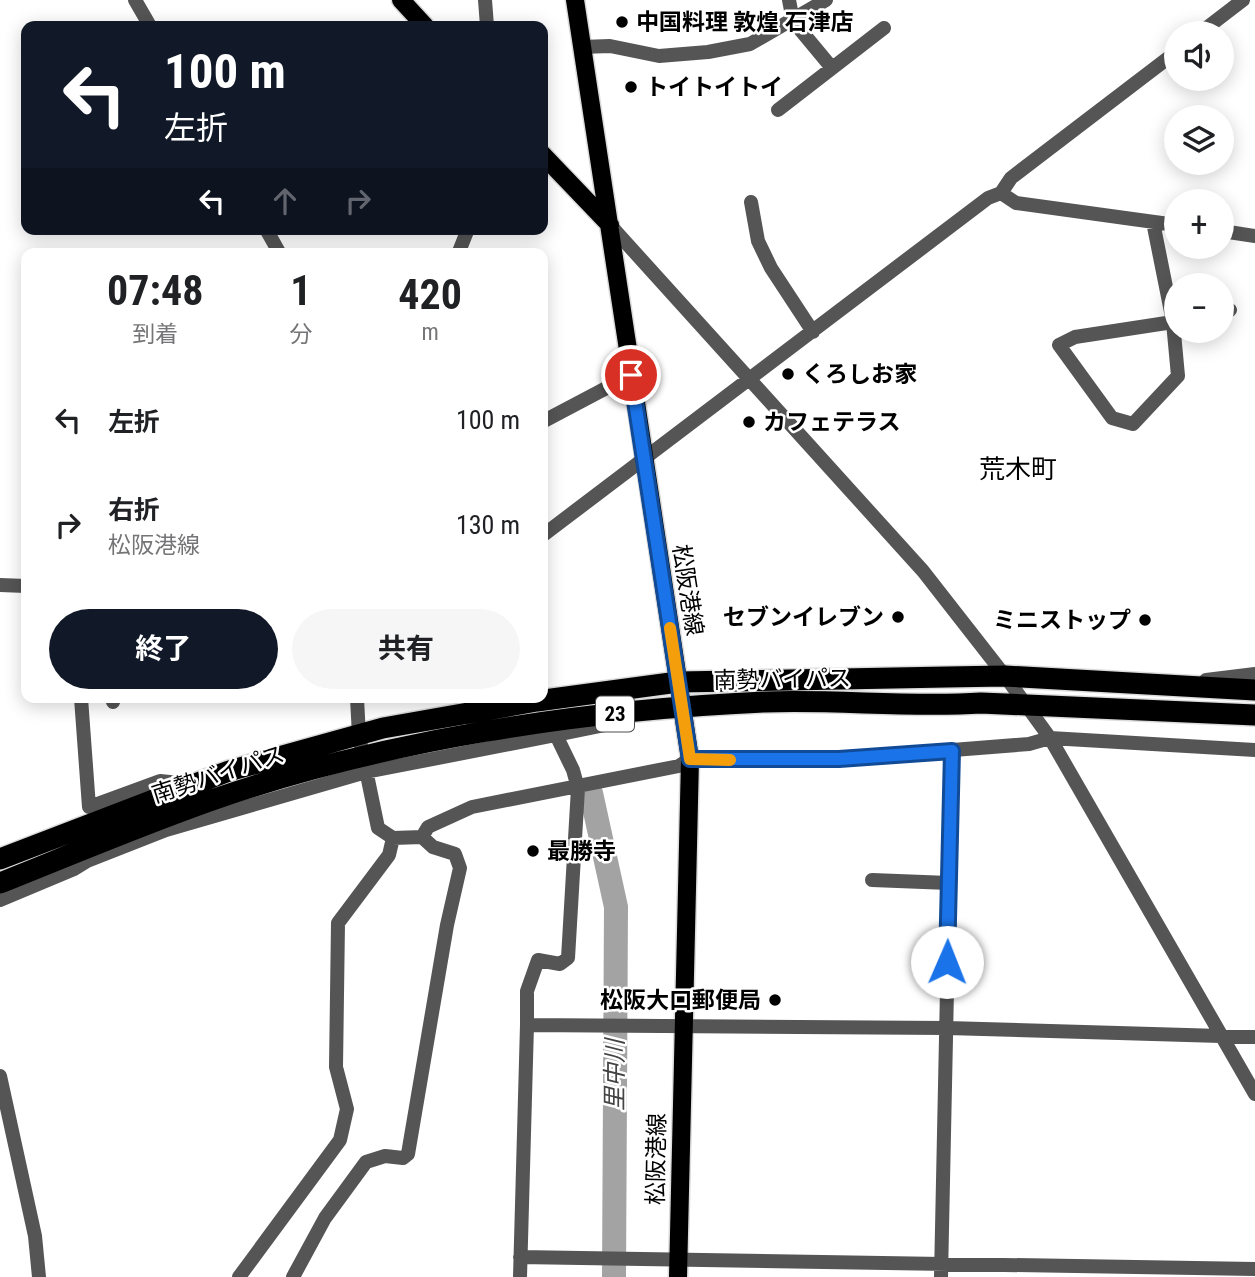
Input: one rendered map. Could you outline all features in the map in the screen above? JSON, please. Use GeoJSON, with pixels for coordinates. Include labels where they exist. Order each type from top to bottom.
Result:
{"type":"FeatureCollection","features":[{"type":"Feature","properties":{"kind":"highway","name":"南勢バイパス"},"geometry":{"type":"LineString","coordinates":[[548,698],[678,682],[1005,676],[1193,689],[1255,690]]}},
{"type":"Feature","properties":{"kind":"highway","name":"南勢バイパス"},"geometry":{"type":"LineString","coordinates":[[0,859],[229,771],[363,755],[604,715],[765,702],[943,705],[981,703],[1255,715]]}},
{"type":"Feature","properties":{"kind":"highway","name":"南勢バイパス"},"geometry":{"type":"LineString","coordinates":[[0,883],[214,800],[363,755],[383,728],[520,703]]}},
{"type":"Feature","properties":{"kind":"main road"},"geometry":{"type":"LineString","coordinates":[[401,0],[420,21]]}},
{"type":"Feature","properties":{"kind":"main road","name":"松阪港線"},"geometry":{"type":"LineString","coordinates":[[575,0],[690,759],[678,1269]]}},
{"type":"Feature","properties":{"kind":"main road"},"geometry":{"type":"LineString","coordinates":[[548,160],[610,225]]}},
{"type":"Feature","properties":{"kind":"street"},"geometry":{"type":"LineString","coordinates":[[135,0],[147,21]]}},
{"type":"Feature","properties":{"kind":"street"},"geometry":{"type":"LineString","coordinates":[[485,0],[486,21]]}},
{"type":"Feature","properties":{"kind":"street"},"geometry":{"type":"LineString","coordinates":[[789,0],[793,21],[832,68]]}},
{"type":"Feature","properties":{"kind":"street"},"geometry":{"type":"LineString","coordinates":[[582,47],[610,46],[659,56],[708,52],[750,44],[826,0]]}},
{"type":"Feature","properties":{"kind":"street"},"geometry":{"type":"LineString","coordinates":[[1214,21],[1236,2]]}},
{"type":"Feature","properties":{"kind":"street"},"geometry":{"type":"LineString","coordinates":[[778,110],[884,28]]}},
{"type":"Feature","properties":{"kind":"street"},"geometry":{"type":"LineString","coordinates":[[548,532],[988,198],[1000,193],[1011,178],[1164,61]]}},
{"type":"Feature","properties":{"kind":"street"},"geometry":{"type":"LineString","coordinates":[[1000,193],[1016,203],[1164,223]]}},
{"type":"Feature","properties":{"kind":"street"},"geometry":{"type":"LineString","coordinates":[[751,202],[758,241],[771,268],[813,332]]}},
{"type":"Feature","properties":{"kind":"street"},"geometry":{"type":"LineString","coordinates":[[1153,222],[1164,273]]}},
{"type":"Feature","properties":{"kind":"street"},"geometry":{"type":"LineString","coordinates":[[610,225],[923,571],[1005,676],[1050,738],[1255,1094]]}},
{"type":"Feature","properties":{"kind":"street"},"geometry":{"type":"LineString","coordinates":[[1234,233],[1255,236]]}},
{"type":"Feature","properties":{"kind":"street"},"geometry":{"type":"LineString","coordinates":[[1175,322],[1178,376],[1133,424],[1112,418],[1059,345],[1075,337],[1175,322]]}},
{"type":"Feature","properties":{"kind":"street"},"geometry":{"type":"LineString","coordinates":[[548,419],[631,375]]}},
{"type":"Feature","properties":{"kind":"street"},"geometry":{"type":"LineString","coordinates":[[0,585],[21,586]]}},
{"type":"Feature","properties":{"kind":"street"},"geometry":{"type":"LineString","coordinates":[[1193,689],[1194,681],[1255,674]]}},
{"type":"Feature","properties":{"kind":"street"},"geometry":{"type":"LineString","coordinates":[[81,703],[89,807],[160,781],[194,785]]}},
{"type":"Feature","properties":{"kind":"street"},"geometry":{"type":"LineString","coordinates":[[293,1277],[325,1218],[366,1162],[385,1156],[403,1158],[408,1154],[447,925],[460,868],[455,853],[433,847],[422,837],[393,838],[378,828],[363,755],[358,703]]}},
{"type":"Feature","properties":{"kind":"street"},"geometry":{"type":"LineString","coordinates":[[0,900],[87,861],[363,755],[556,735],[605,725],[604,715]]}},
{"type":"Feature","properties":{"kind":"street"},"geometry":{"type":"LineString","coordinates":[[520,1277],[527,991],[538,960],[560,964],[568,958],[578,788],[573,770],[556,735]]}},
{"type":"Feature","properties":{"kind":"street"},"geometry":{"type":"LineString","coordinates":[[422,837],[428,827],[472,807],[679,766],[690,759],[839,759],[1029,744],[1050,738],[1255,750]]}},
{"type":"Feature","properties":{"kind":"street"},"geometry":{"type":"LineString","coordinates":[[941,1271],[952,751]]}},
{"type":"Feature","properties":{"kind":"street"},"geometry":{"type":"LineString","coordinates":[[239,1277],[340,1140],[347,1109],[336,1067],[338,923],[389,855],[393,838]]}},
{"type":"Feature","properties":{"kind":"street"},"geometry":{"type":"LineString","coordinates":[[74,869],[84,849]]}},
{"type":"Feature","properties":{"kind":"street"},"geometry":{"type":"LineString","coordinates":[[872,880],[949,883]]}},
{"type":"Feature","properties":{"kind":"street"},"geometry":{"type":"LineString","coordinates":[[527,1025],[947,1028],[1255,1037]]}},
{"type":"Feature","properties":{"kind":"street"},"geometry":{"type":"LineString","coordinates":[[0,1076],[35,1236],[39,1277]]}},
{"type":"Feature","properties":{"kind":"street"},"geometry":{"type":"LineString","coordinates":[[520,1257],[614,1259],[678,1269],[1135,1273],[1255,1269]]}},
{"type":"Feature","properties":{"kind":"waterway","name":"里中川"},"geometry":{"type":"LineString","coordinates":[[591,793],[616,907],[614,1277]]}},
{"type":"Feature","properties":{"kind":"slow traffic"},"geometry":{"type":"LineString","coordinates":[[670,628],[690,759],[730,760]]}},
{"type":"Feature","properties":{"kind":"place","name":"中国料理 敦煌 石津店"},"geometry":{"type":"Point","coordinates":[622,22]}},
{"type":"Feature","properties":{"kind":"place","name":"トイトイトイ"},"geometry":{"type":"Point","coordinates":[631,87]}},
{"type":"Feature","properties":{"kind":"place","name":"くろしお家"},"geometry":{"type":"Point","coordinates":[788,374]}},
{"type":"Feature","properties":{"kind":"place","name":"カフェテラス"},"geometry":{"type":"Point","coordinates":[749,422]}},
{"type":"Feature","properties":{"kind":"place","name":"セブンイレブン"},"geometry":{"type":"Point","coordinates":[898,617]}},
{"type":"Feature","properties":{"kind":"place","name":"ミニストップ"},"geometry":{"type":"Point","coordinates":[1145,620]}},
{"type":"Feature","properties":{"kind":"place","name":"最勝寺"},"geometry":{"type":"Point","coordinates":[533,851]}},
{"type":"Feature","properties":{"kind":"place","name":"松阪大口郵便局"},"geometry":{"type":"Point","coordinates":[775,1000]}},
{"type":"Feature","properties":{"kind":"district","name":"荒木町"},"geometry":{"type":"Point","coordinates":[1018,469]}},
{"type":"Feature","properties":{"kind":"route"},"geometry":{"type":"LineString","coordinates":[[631,375],[690,759],[839,759],[952,751],[947,962]]}}]}
